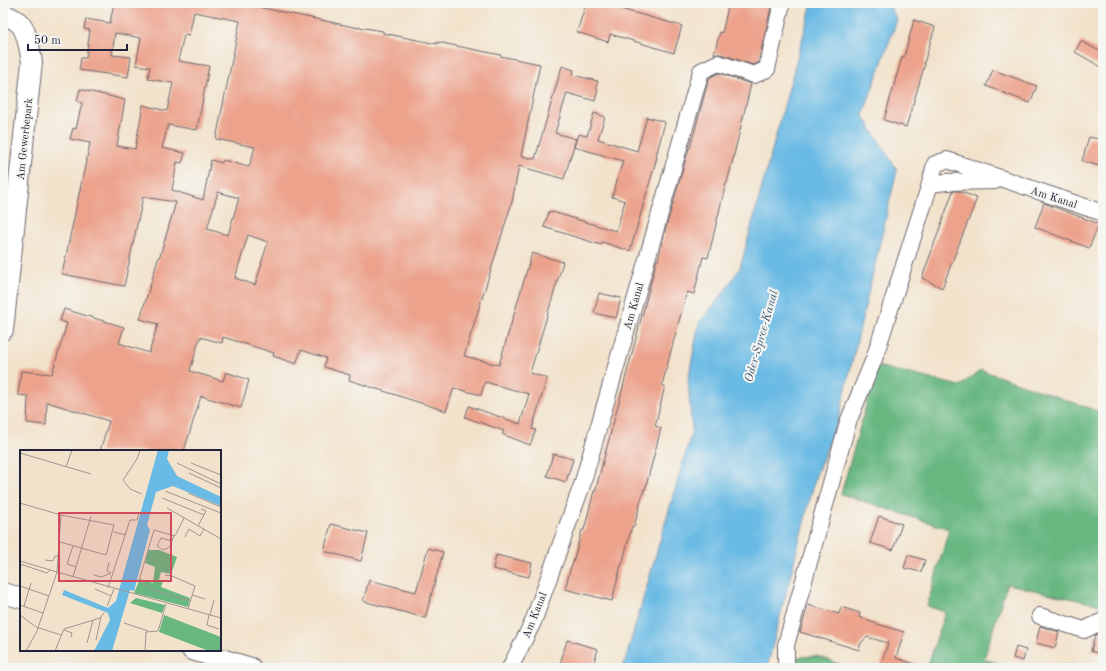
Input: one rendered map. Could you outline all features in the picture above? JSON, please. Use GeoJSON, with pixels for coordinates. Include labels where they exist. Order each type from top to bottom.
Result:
{"type":"FeatureCollection","features":[{"type":"Feature","properties":{"kind":"street","name":"Am Kanal"},"geometry":{"type":"LineString","coordinates":[[510,668],[533,622],[582,485],[701,71],[718,64],[754,74],[767,69],[782,3]]}},
{"type":"Feature","properties":{"kind":"street","name":"Am Gewerbepark"},"geometry":{"type":"LineString","coordinates":[[3,330],[32,62],[28,40],[11,19]]}},
{"type":"Feature","properties":{"kind":"street","name":"Am Kanal"},"geometry":{"type":"LineString","coordinates":[[786,668],[786,645],[848,422],[874,359],[935,164],[947,160],[1005,181],[1103,213]]}},
{"type":"Feature","properties":{"kind":"street","name":"Am Kanal"},"geometry":{"type":"LineString","coordinates":[[930,184],[946,182],[1005,181]]}},
{"type":"Feature","properties":{"kind":"street"},"geometry":{"type":"LineString","coordinates":[[3,593],[20,598]]}},
{"type":"Feature","properties":{"kind":"street"},"geometry":{"type":"LineString","coordinates":[[1040,616],[1084,630],[1103,621]]}},
{"type":"Feature","properties":{"kind":"street"},"geometry":{"type":"LineString","coordinates":[[195,651],[251,668]]}},
{"type":"Feature","properties":{"kind":"green space"},"geometry":{"type":"Polygon","coordinates":[[[877,366],[960,386],[981,370],[1103,413],[1103,597],[1100,605],[1007,584],[984,659],[1011,668],[927,668],[945,612],[927,606],[949,529],[841,494],[877,366]]]}},
{"type":"Feature","properties":{"kind":"green space"},"geometry":{"type":"Polygon","coordinates":[[[816,656],[851,668],[792,668],[797,657],[816,656]]]}},
{"type":"Feature","properties":{"kind":"water","name":"Oder-Spree-Kanal"},"geometry":{"type":"Polygon","coordinates":[[[812,3],[888,3],[897,20],[863,115],[897,170],[839,418],[816,475],[767,668],[623,668],[692,431],[688,380],[699,323],[722,295],[740,268],[812,3]]]}},
{"type":"Feature","properties":{"kind":"building"},"geometry":{"type":"Polygon","coordinates":[[[114,3],[239,3],[540,64],[521,156],[535,159],[562,66],[574,70],[572,75],[598,81],[595,101],[567,93],[555,133],[576,139],[564,179],[519,166],[512,202],[464,356],[499,365],[532,253],[563,262],[530,373],[547,378],[532,429],[536,430],[530,445],[502,434],[504,431],[465,417],[469,406],[520,424],[529,394],[485,382],[481,395],[454,388],[446,411],[349,380],[350,375],[324,367],[326,358],[301,350],[296,364],[273,356],[274,353],[223,337],[222,343],[200,337],[190,371],[223,381],[226,372],[249,380],[241,408],[201,396],[184,450],[100,450],[109,421],[47,402],[46,425],[27,423],[28,396],[18,395],[21,371],[52,374],[67,323],[60,321],[64,309],[124,327],[119,343],[149,353],[158,324],[140,319],[176,202],[143,197],[124,286],[62,274],[90,143],[70,139],[73,128],[76,129],[82,103],[77,101],[80,89],[125,100],[117,146],[135,149],[143,105],[167,111],[173,83],[148,79],[150,67],[136,65],[141,38],[115,33],[112,55],[131,57],[128,77],[79,70],[81,58],[86,58],[90,30],[84,29],[86,19],[110,23],[114,3]],[[194,12],[189,36],[184,35],[178,61],[209,66],[197,130],[168,125],[162,148],[185,153],[182,163],[177,162],[172,190],[203,200],[211,160],[222,163],[223,160],[249,167],[255,147],[216,139],[240,21],[194,12]],[[218,192],[207,229],[228,235],[239,198],[218,192]],[[248,235],[235,278],[255,285],[268,242],[248,235]]]}},
{"type":"Feature","properties":{"kind":"building"},"geometry":{"type":"Polygon","coordinates":[[[586,3],[599,3],[682,26],[674,53],[610,34],[608,42],[577,32],[586,3]]]}},
{"type":"Feature","properties":{"kind":"building"},"geometry":{"type":"Polygon","coordinates":[[[729,3],[772,3],[758,63],[753,65],[721,54],[714,54],[720,32],[722,33],[729,3]]]}},
{"type":"Feature","properties":{"kind":"building"},"geometry":{"type":"Polygon","coordinates":[[[914,20],[935,27],[906,127],[884,120],[914,20]]]}},
{"type":"Feature","properties":{"kind":"building"},"geometry":{"type":"Polygon","coordinates":[[[1081,41],[1103,53],[1103,68],[1075,52],[1081,41]]]}},
{"type":"Feature","properties":{"kind":"building"},"geometry":{"type":"Polygon","coordinates":[[[993,70],[1037,86],[1030,103],[986,86],[993,70]]]}},
{"type":"Feature","properties":{"kind":"building"},"geometry":{"type":"Polygon","coordinates":[[[719,73],[751,84],[708,258],[703,257],[694,294],[687,292],[676,332],[662,385],[665,386],[655,426],[661,428],[645,490],[644,489],[634,527],[632,526],[612,601],[565,589],[582,530],[584,530],[594,491],[595,492],[655,267],[709,78],[719,73]]]}},
{"type":"Feature","properties":{"kind":"building"},"geometry":{"type":"Polygon","coordinates":[[[594,113],[605,117],[598,139],[637,151],[647,117],[665,122],[657,157],[630,251],[602,242],[601,245],[544,227],[549,211],[616,231],[625,201],[612,197],[623,161],[574,147],[578,134],[587,136],[594,113]]]}},
{"type":"Feature","properties":{"kind":"building"},"geometry":{"type":"Polygon","coordinates":[[[1089,137],[1103,140],[1103,167],[1082,161],[1089,137]]]}},
{"type":"Feature","properties":{"kind":"building"},"geometry":{"type":"Polygon","coordinates":[[[953,191],[959,191],[977,198],[942,288],[922,278],[953,191]]]}},
{"type":"Feature","properties":{"kind":"building"},"geometry":{"type":"Polygon","coordinates":[[[1044,203],[1099,224],[1089,248],[1035,227],[1044,203]]]}},
{"type":"Feature","properties":{"kind":"building"},"geometry":{"type":"Polygon","coordinates":[[[599,293],[621,298],[616,318],[594,313],[599,293]]]}},
{"type":"Feature","properties":{"kind":"building"},"geometry":{"type":"Polygon","coordinates":[[[553,454],[573,459],[566,482],[547,476],[553,454]]]}},
{"type":"Feature","properties":{"kind":"building"},"geometry":{"type":"Polygon","coordinates":[[[879,516],[902,524],[893,550],[870,543],[879,516]]]}},
{"type":"Feature","properties":{"kind":"building"},"geometry":{"type":"Polygon","coordinates":[[[331,524],[368,533],[361,561],[324,551],[331,524]]]}},
{"type":"Feature","properties":{"kind":"building"},"geometry":{"type":"Polygon","coordinates":[[[428,548],[443,552],[425,618],[363,601],[369,580],[416,592],[428,548]]]}},
{"type":"Feature","properties":{"kind":"building"},"geometry":{"type":"Polygon","coordinates":[[[496,555],[532,563],[529,577],[493,569],[496,555]]]}},
{"type":"Feature","properties":{"kind":"building"},"geometry":{"type":"Polygon","coordinates":[[[908,555],[925,560],[921,572],[904,568],[908,555]]]}},
{"type":"Feature","properties":{"kind":"building"},"geometry":{"type":"Polygon","coordinates":[[[808,605],[839,614],[841,607],[860,613],[859,617],[868,621],[904,632],[896,658],[921,666],[921,668],[880,668],[888,643],[867,637],[861,643],[859,650],[800,632],[808,605]]]}},
{"type":"Feature","properties":{"kind":"building"},"geometry":{"type":"Polygon","coordinates":[[[1040,626],[1059,632],[1055,648],[1036,643],[1040,626]]]}},
{"type":"Feature","properties":{"kind":"building"},"geometry":{"type":"Polygon","coordinates":[[[1103,632],[1103,655],[1091,651],[1095,635],[1103,632]]]}},
{"type":"Feature","properties":{"kind":"building"},"geometry":{"type":"Polygon","coordinates":[[[567,640],[598,649],[593,666],[585,664],[584,668],[559,668],[567,640]]]}},
{"type":"Feature","properties":{"kind":"building"},"geometry":{"type":"Polygon","coordinates":[[[1016,647],[1026,650],[1023,661],[1013,658],[1016,647]]]}}]}
